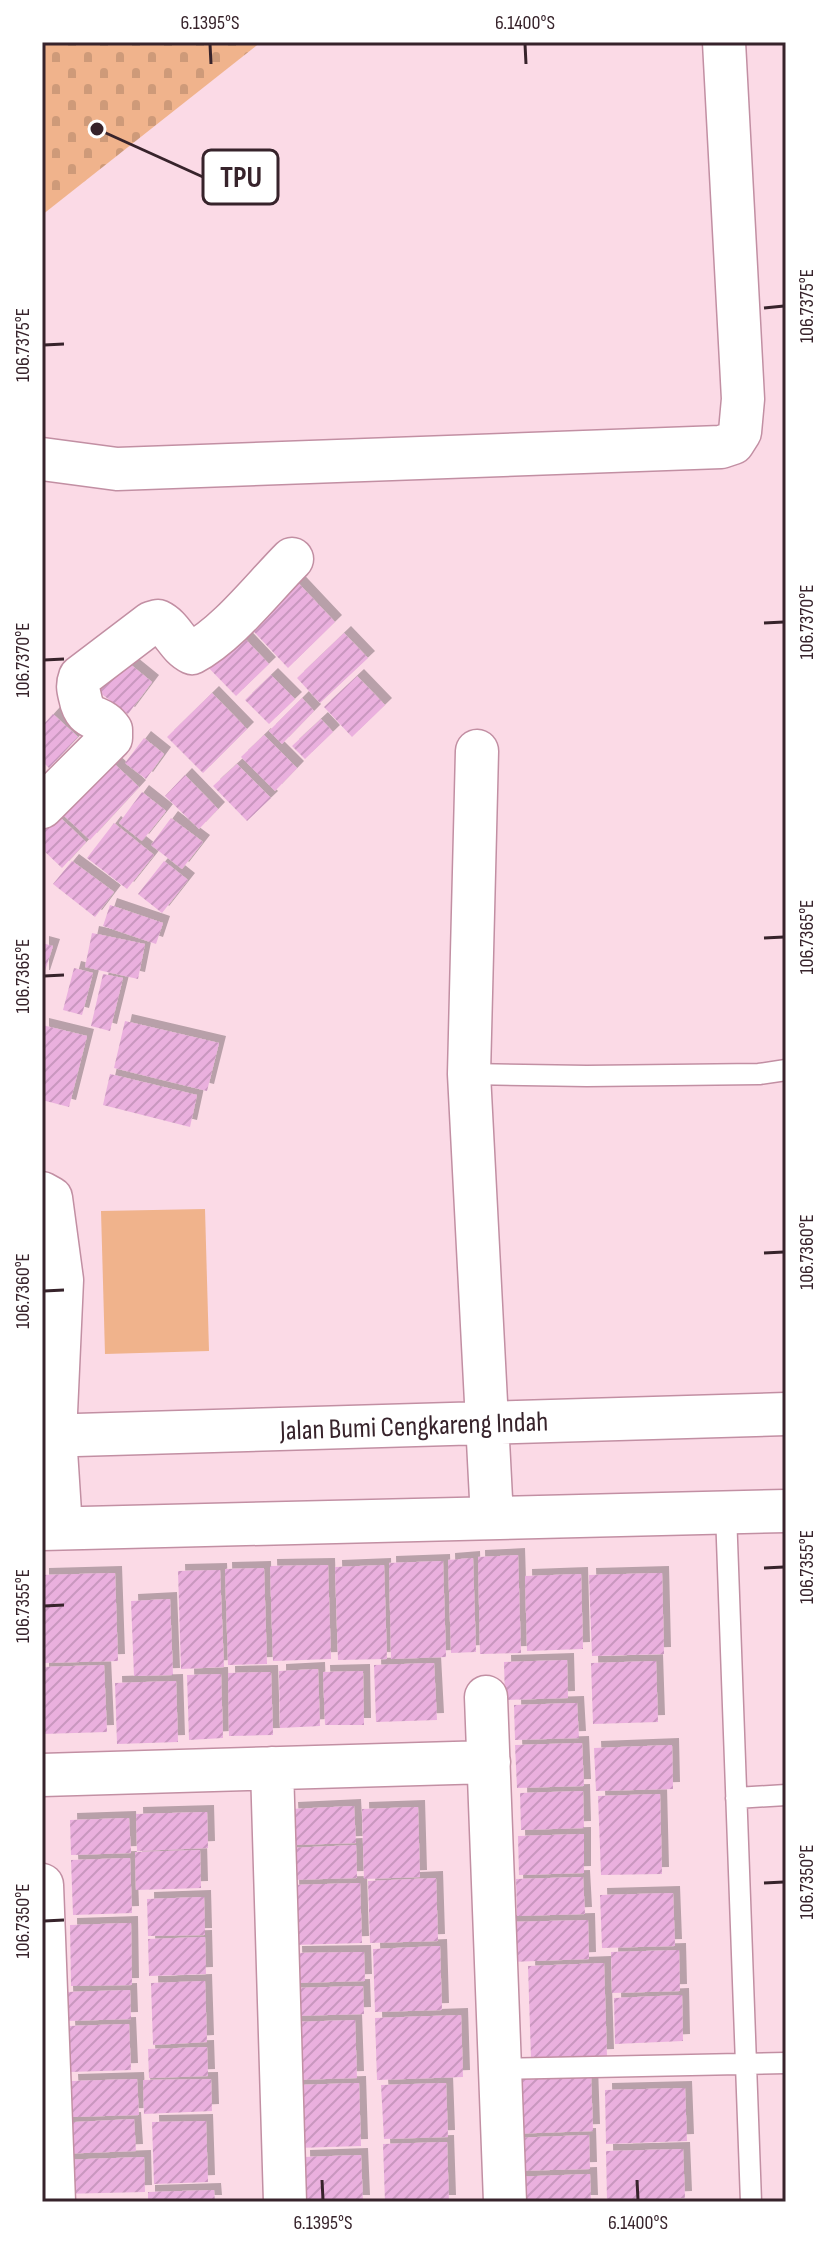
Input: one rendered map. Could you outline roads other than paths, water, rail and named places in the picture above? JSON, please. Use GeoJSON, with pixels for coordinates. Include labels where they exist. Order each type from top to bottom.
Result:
{"type":"FeatureCollection","features":[{"type":"Feature","properties":{"kind":"street"},"geometry":{"type":"LineString","coordinates":[[42,459],[117,469],[721,447],[733,443],[740,432],[743,399],[724,42]]}},
{"type":"Feature","properties":{"kind":"street"},"geometry":{"type":"LineString","coordinates":[[42,807],[111,738],[107,723],[90,719],[82,709],[77,685],[80,677],[151,623],[158,621],[166,624],[185,649],[192,653],[227,625],[292,559]]}},
{"type":"Feature","properties":{"kind":"street"},"geometry":{"type":"LineString","coordinates":[[477,751],[469,1074],[492,1518]]}},
{"type":"Feature","properties":{"kind":"street"},"geometry":{"type":"LineString","coordinates":[[42,1193],[51,1198],[62,1280],[49,1435],[51,1528],[786,1511]]}},
{"type":"Feature","properties":{"kind":"street","name":"Jalan Bumi Cengkareng Indah"},"geometry":{"type":"LineString","coordinates":[[49,1435],[786,1414]]}},
{"type":"Feature","properties":{"kind":"street"},"geometry":{"type":"LineString","coordinates":[[486,1697],[505,2202]]}},
{"type":"Feature","properties":{"kind":"street"},"geometry":{"type":"LineString","coordinates":[[42,1775],[489,1762]]}},
{"type":"Feature","properties":{"kind":"street"},"geometry":{"type":"LineString","coordinates":[[272,1768],[285,2202]]}},
{"type":"Feature","properties":{"kind":"street"},"geometry":{"type":"LineString","coordinates":[[42,1885],[54,2202]]}},
{"type":"Feature","properties":{"kind":"lane"},"geometry":{"type":"LineString","coordinates":[[469,1074],[759,1074],[786,1070]]}},
{"type":"Feature","properties":{"kind":"lane"},"geometry":{"type":"LineString","coordinates":[[726,1513],[751,2202]]}},
{"type":"Feature","properties":{"kind":"lane"},"geometry":{"type":"LineString","coordinates":[[736,1798],[786,1795]]}},
{"type":"Feature","properties":{"kind":"lane"},"geometry":{"type":"LineString","coordinates":[[500,2069],[786,2063]]}},
{"type":"Feature","properties":{"kind":"place","name":"TPU"},"geometry":{"type":"Point","coordinates":[97,129]}}]}
